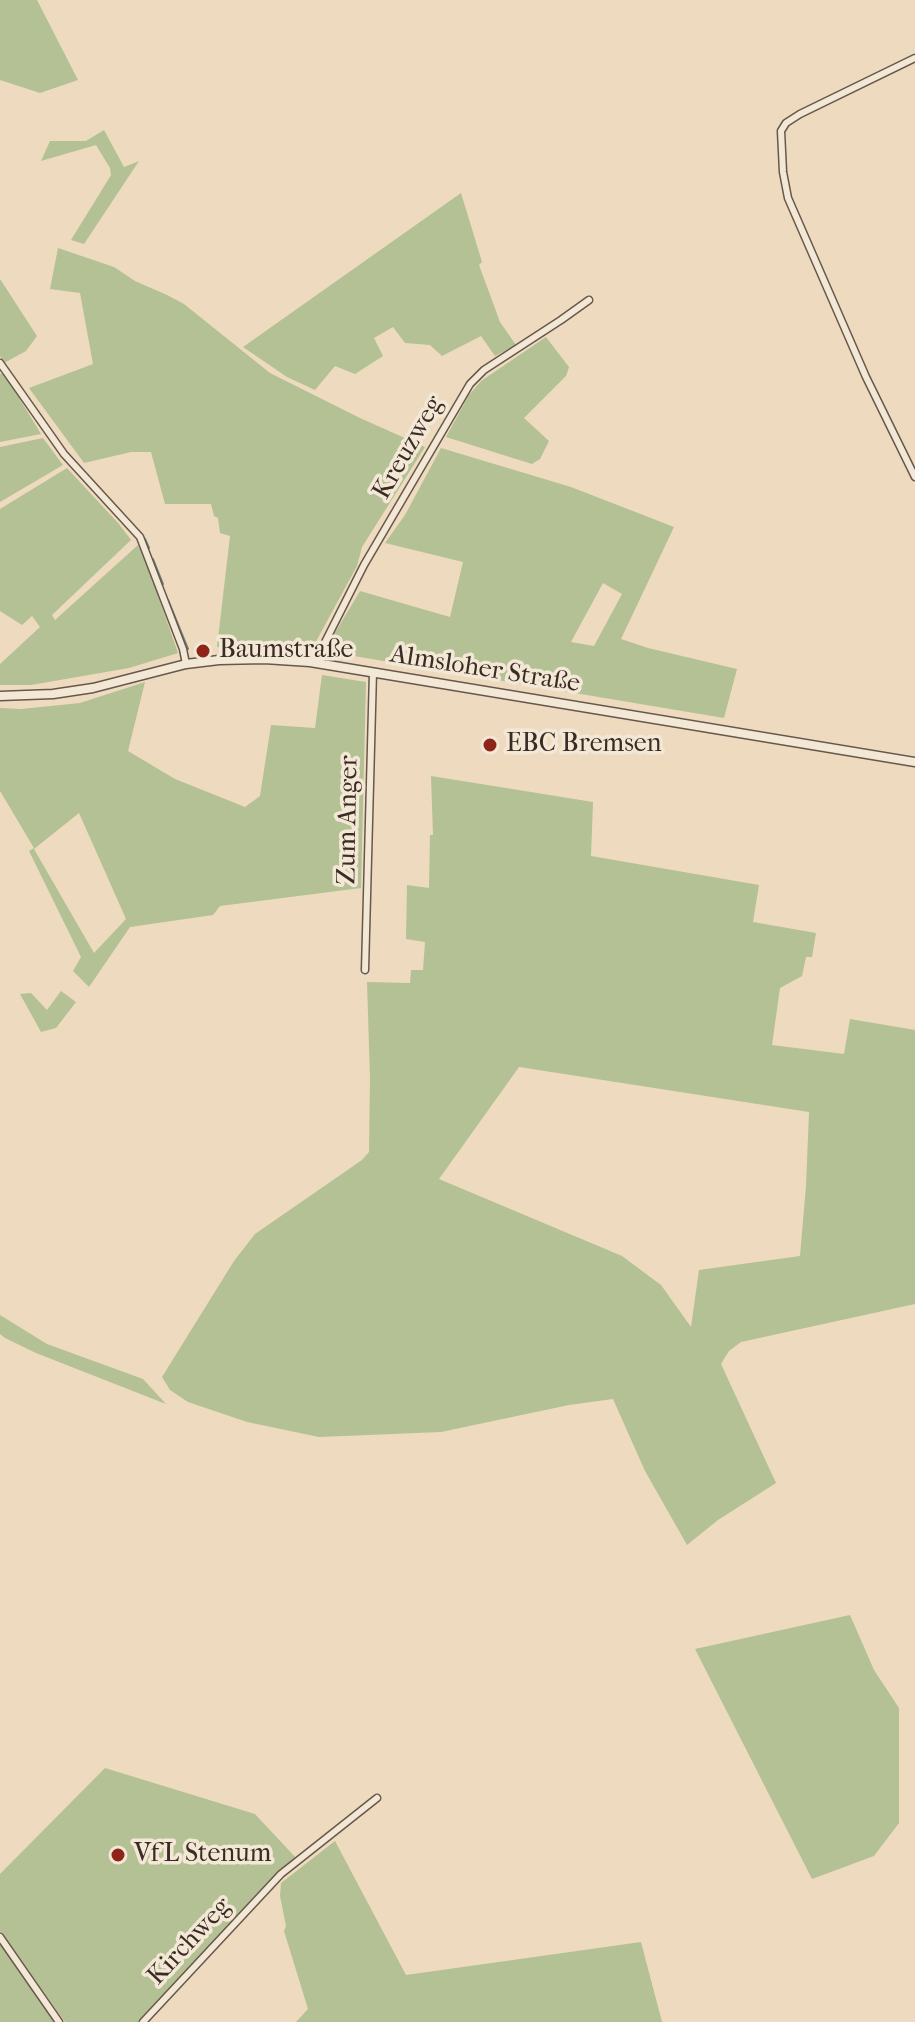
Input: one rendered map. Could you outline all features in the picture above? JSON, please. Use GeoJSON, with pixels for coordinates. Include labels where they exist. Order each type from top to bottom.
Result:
{"type":"FeatureCollection","features":[{"type":"Feature","properties":{"kind":"street"},"geometry":{"type":"LineString","coordinates":[[915,58],[800,114],[786,123],[781,131],[788,198],[866,377],[915,477]]}},
{"type":"Feature","properties":{"kind":"street","name":"Kreuzweg"},"geometry":{"type":"LineString","coordinates":[[315,662],[364,565],[470,384],[484,370],[589,300]]}},
{"type":"Feature","properties":{"kind":"street"},"geometry":{"type":"LineString","coordinates":[[0,363],[64,454],[140,537],[186,664]]}},
{"type":"Feature","properties":{"kind":"street","name":"Almsloher Straße"},"geometry":{"type":"LineString","coordinates":[[0,696],[53,694],[93,688],[186,664],[219,660],[315,662],[915,762]]}},
{"type":"Feature","properties":{"kind":"street","name":"Zum Anger"},"geometry":{"type":"LineString","coordinates":[[365,970],[373,672]]}},
{"type":"Feature","properties":{"kind":"street","name":"Kirchweg"},"geometry":{"type":"LineString","coordinates":[[143,2022],[281,1874],[377,1798]]}},
{"type":"Feature","properties":{"kind":"street"},"geometry":{"type":"LineString","coordinates":[[0,1937],[59,2022]]}},
{"type":"Feature","properties":{"kind":"green space"},"geometry":{"type":"Polygon","coordinates":[[[0,0],[37,0],[78,80],[40,93],[0,80],[0,0]]]}},
{"type":"Feature","properties":{"kind":"green space"},"geometry":{"type":"Polygon","coordinates":[[[104,130],[124,167],[139,161],[84,244],[71,240],[111,175],[110,168],[96,145],[41,161],[50,141],[86,141],[104,130]]]}},
{"type":"Feature","properties":{"kind":"green space"},"geometry":{"type":"Polygon","coordinates":[[[461,193],[482,262],[479,265],[500,322],[516,345],[495,356],[481,336],[442,356],[430,345],[405,343],[393,327],[374,338],[383,356],[355,374],[335,366],[315,390],[287,377],[243,347],[461,193]]]}},
{"type":"Feature","properties":{"kind":"green space"},"geometry":{"type":"Polygon","coordinates":[[[58,248],[114,267],[135,281],[184,304],[270,373],[425,447],[362,547],[357,566],[312,649],[262,645],[217,647],[230,536],[220,533],[218,518],[214,516],[211,504],[165,504],[151,452],[131,452],[84,463],[29,388],[93,364],[80,293],[50,289],[58,248]]]}},
{"type":"Feature","properties":{"kind":"green space"},"geometry":{"type":"Polygon","coordinates":[[[0,279],[37,336],[26,351],[4,363],[0,356],[0,279]]]}},
{"type":"Feature","properties":{"kind":"green space"},"geometry":{"type":"Polygon","coordinates":[[[546,337],[569,367],[566,376],[524,418],[549,441],[540,459],[532,464],[446,437],[469,395],[481,381],[546,337]]]}},
{"type":"Feature","properties":{"kind":"green space"},"geometry":{"type":"Polygon","coordinates":[[[4,373],[41,434],[0,442],[0,374],[4,373]]]}},
{"type":"Feature","properties":{"kind":"green space"},"geometry":{"type":"Polygon","coordinates":[[[43,438],[63,465],[0,502],[0,447],[43,438]]]}},
{"type":"Feature","properties":{"kind":"green space"},"geometry":{"type":"Polygon","coordinates":[[[441,448],[571,487],[674,527],[621,639],[737,669],[724,718],[324,651],[360,591],[450,617],[463,562],[385,543],[405,515],[441,448]],[[603,583],[571,642],[594,646],[622,594],[603,583]]]}},
{"type":"Feature","properties":{"kind":"green space"},"geometry":{"type":"Polygon","coordinates":[[[67,468],[131,540],[52,615],[55,620],[138,545],[178,653],[129,668],[31,685],[0,685],[0,664],[40,627],[32,616],[22,625],[0,611],[0,509],[67,468]]]}},
{"type":"Feature","properties":{"kind":"green space"},"geometry":{"type":"Polygon","coordinates":[[[322,675],[366,682],[361,888],[220,906],[213,915],[130,927],[89,987],[73,971],[81,957],[29,851],[34,848],[0,791],[0,708],[80,703],[145,682],[128,751],[175,779],[245,807],[260,796],[271,725],[315,728],[322,675]],[[79,813],[34,849],[94,953],[126,919],[79,813]]]}},
{"type":"Feature","properties":{"kind":"green space"},"geometry":{"type":"Polygon","coordinates":[[[431,776],[593,802],[591,856],[759,885],[753,922],[816,933],[812,957],[806,957],[802,976],[780,988],[772,1045],[844,1054],[850,1019],[915,1030],[915,1304],[741,1342],[729,1351],[721,1364],[776,1483],[718,1520],[687,1545],[645,1471],[613,1399],[441,1432],[319,1437],[247,1422],[188,1402],[170,1390],[162,1377],[234,1261],[255,1234],[362,1160],[369,1152],[367,982],[410,983],[411,970],[423,970],[425,942],[406,939],[407,885],[429,888],[430,835],[433,835],[431,776]],[[519,1067],[439,1179],[622,1256],[661,1285],[691,1327],[699,1270],[800,1256],[809,1112],[519,1067]]]}},
{"type":"Feature","properties":{"kind":"green space"},"geometry":{"type":"Polygon","coordinates":[[[61,991],[76,1002],[56,1028],[41,1032],[20,994],[31,993],[47,1010],[61,991]]]}},
{"type":"Feature","properties":{"kind":"green space"},"geometry":{"type":"Polygon","coordinates":[[[0,1315],[47,1344],[143,1379],[166,1404],[5,1338],[0,1334],[0,1315]]]}},
{"type":"Feature","properties":{"kind":"green space"},"geometry":{"type":"Polygon","coordinates":[[[850,1615],[874,1670],[899,1708],[899,1823],[874,1856],[812,1879],[695,1649],[850,1615]]]}},
{"type":"Feature","properties":{"kind":"green space"},"geometry":{"type":"Polygon","coordinates":[[[105,1768],[255,1814],[296,1858],[275,1875],[139,2022],[65,2022],[0,1931],[0,1874],[105,1768]]]}},
{"type":"Feature","properties":{"kind":"green space"},"geometry":{"type":"Polygon","coordinates":[[[335,1841],[406,1975],[641,1942],[662,2022],[296,2022],[308,2009],[284,1931],[281,1883],[335,1841]]]}},
{"type":"Feature","properties":{"kind":"green space"},"geometry":{"type":"Polygon","coordinates":[[[0,1943],[47,2004],[58,2022],[0,2022],[0,1943]]]}},
{"type":"Feature","properties":{"kind":"waterway"},"geometry":{"type":"LineString","coordinates":[[145,539],[149,548]]}},
{"type":"Feature","properties":{"kind":"waterway"},"geometry":{"type":"LineString","coordinates":[[153,559],[163,584]]}},
{"type":"Feature","properties":{"kind":"waterway"},"geometry":{"type":"LineString","coordinates":[[168,600],[188,649]]}},
{"type":"Feature","properties":{"kind":"place","name":"Baumstraße"},"geometry":{"type":"Point","coordinates":[203,651]}},
{"type":"Feature","properties":{"kind":"place","name":"EBC Bremsen"},"geometry":{"type":"Point","coordinates":[490,745]}},
{"type":"Feature","properties":{"kind":"place","name":"VfL Stenum"},"geometry":{"type":"Point","coordinates":[118,1855]}}]}
